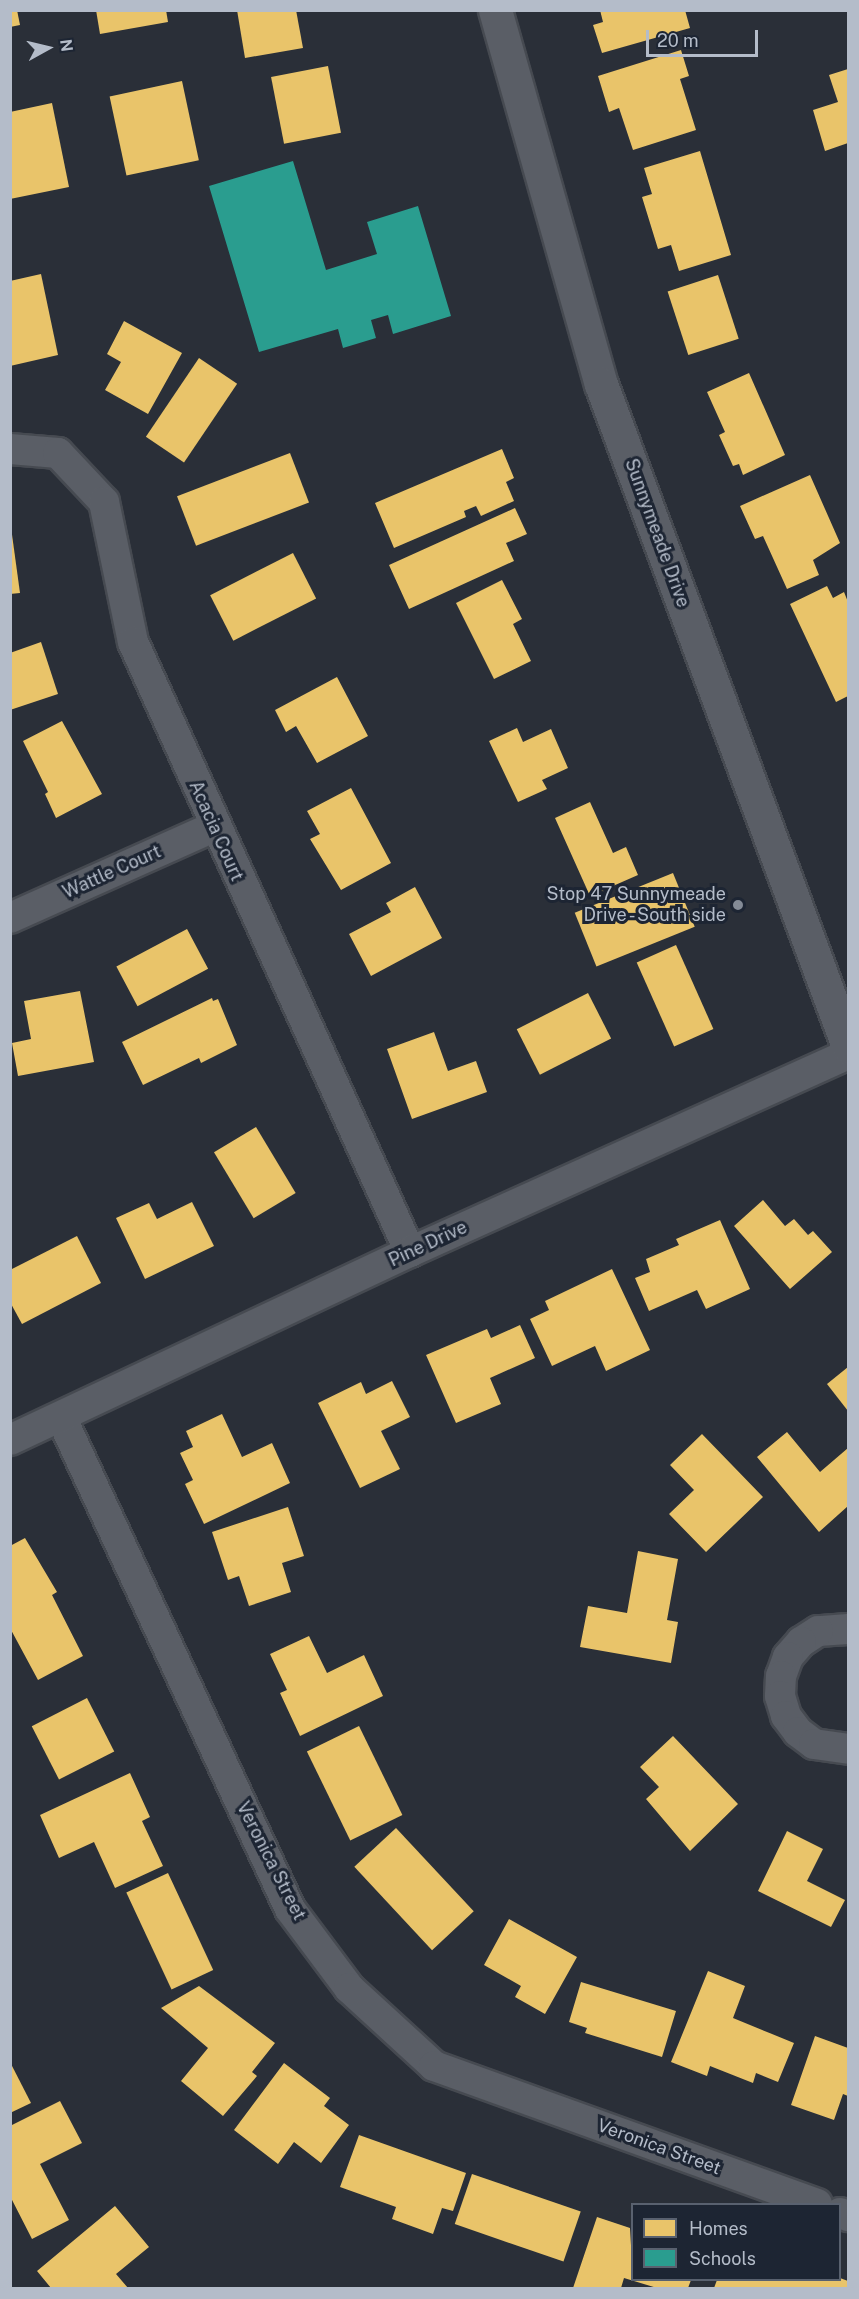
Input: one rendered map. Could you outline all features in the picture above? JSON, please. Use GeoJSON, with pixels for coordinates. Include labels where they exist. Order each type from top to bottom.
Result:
{"type":"FeatureCollection","features":[{"type":"Feature","properties":{"kind":"street","name":"Sunnymeade Drive"},"geometry":{"type":"LineString","coordinates":[[495,10],[601,384],[849,1046]]}},
{"type":"Feature","properties":{"kind":"street","name":"Acacia Court"},"geometry":{"type":"LineString","coordinates":[[10,449],[58,453],[104,502],[133,642],[213,827],[410,1252]]}},
{"type":"Feature","properties":{"kind":"street","name":"Wattle Court"},"geometry":{"type":"LineString","coordinates":[[10,918],[213,827]]}},
{"type":"Feature","properties":{"kind":"street","name":"Pine Drive"},"geometry":{"type":"LineString","coordinates":[[10,1440],[410,1252],[849,1054]]}},
{"type":"Feature","properties":{"kind":"street","name":"Veronica Street"},"geometry":{"type":"LineString","coordinates":[[61,1417],[290,1909],[349,1988],[434,2066],[811,2203]]}},
{"type":"Feature","properties":{"kind":"street"},"geometry":{"type":"LineString","coordinates":[[849,1629],[818,1631],[801,1642],[788,1657],[781,1676],[780,1696],[786,1716],[798,1731],[814,1744],[849,1749]]}},
{"type":"Feature","properties":{"kind":"building: Homes"},"geometry":{"type":"Polygon","coordinates":[[[10,10],[17,10],[20,25],[10,27],[10,10]]]}},
{"type":"Feature","properties":{"kind":"building: Homes"},"geometry":{"type":"Polygon","coordinates":[[[96,10],[166,10],[168,22],[100,34],[96,10]]]}},
{"type":"Feature","properties":{"kind":"building: Homes"},"geometry":{"type":"Polygon","coordinates":[[[237,10],[296,10],[303,48],[245,58],[237,10]]]}},
{"type":"Feature","properties":{"kind":"building: Homes"},"geometry":{"type":"Polygon","coordinates":[[[600,10],[685,10],[690,28],[602,53],[593,25],[603,22],[600,10]]]}},
{"type":"Feature","properties":{"kind":"building: Homes"},"geometry":{"type":"Polygon","coordinates":[[[681,50],[689,76],[680,79],[696,130],[633,150],[619,108],[609,112],[598,76],[681,50]]]}},
{"type":"Feature","properties":{"kind":"building: Homes"},"geometry":{"type":"Polygon","coordinates":[[[328,66],[341,133],[284,144],[271,77],[328,66]]]}},
{"type":"Feature","properties":{"kind":"building: Homes"},"geometry":{"type":"Polygon","coordinates":[[[848,69],[848,143],[825,151],[813,110],[838,102],[829,75],[848,69]]]}},
{"type":"Feature","properties":{"kind":"building: Homes"},"geometry":{"type":"Polygon","coordinates":[[[182,81],[199,160],[126,176],[110,96],[182,81]]]}},
{"type":"Feature","properties":{"kind":"building: Homes"},"geometry":{"type":"Polygon","coordinates":[[[52,103],[69,187],[10,199],[10,112],[52,103]]]}},
{"type":"Feature","properties":{"kind":"building: Homes"},"geometry":{"type":"Polygon","coordinates":[[[700,151],[731,255],[679,271],[671,245],[658,249],[642,197],[652,194],[644,168],[700,151]]]}},
{"type":"Feature","properties":{"kind":"building: Homes"},"geometry":{"type":"Polygon","coordinates":[[[41,274],[58,355],[10,366],[10,281],[41,274]]]}},
{"type":"Feature","properties":{"kind":"building: Homes"},"geometry":{"type":"Polygon","coordinates":[[[718,275],[739,339],[688,355],[668,291],[718,275]]]}},
{"type":"Feature","properties":{"kind":"building: Homes"},"geometry":{"type":"Polygon","coordinates":[[[124,321],[182,353],[148,414],[105,390],[121,362],[107,354],[124,321]]]}},
{"type":"Feature","properties":{"kind":"building: Homes"},"geometry":{"type":"Polygon","coordinates":[[[199,358],[237,384],[184,462],[146,437],[199,358]]]}},
{"type":"Feature","properties":{"kind":"building: Homes"},"geometry":{"type":"Polygon","coordinates":[[[749,373],[785,455],[743,475],[739,464],[733,466],[719,435],[725,432],[707,392],[749,373]]]}},
{"type":"Feature","properties":{"kind":"building: Homes"},"geometry":{"type":"Polygon","coordinates":[[[502,449],[514,478],[506,482],[514,501],[481,516],[476,506],[464,511],[466,517],[394,548],[375,503],[502,449]]]}},
{"type":"Feature","properties":{"kind":"building: Homes"},"geometry":{"type":"Polygon","coordinates":[[[290,453],[309,502],[196,546],[177,496],[290,453]]]}},
{"type":"Feature","properties":{"kind":"building: Homes"},"geometry":{"type":"Polygon","coordinates":[[[810,475],[840,543],[813,560],[819,575],[787,589],[763,536],[755,539],[740,506],[810,475]]]}},
{"type":"Feature","properties":{"kind":"building: Homes"},"geometry":{"type":"Polygon","coordinates":[[[515,508],[527,534],[506,543],[514,561],[409,609],[389,565],[515,508]]]}},
{"type":"Feature","properties":{"kind":"building: Homes"},"geometry":{"type":"Polygon","coordinates":[[[10,520],[20,593],[10,594],[10,520]]]}},
{"type":"Feature","properties":{"kind":"building: Homes"},"geometry":{"type":"Polygon","coordinates":[[[293,553],[316,598],[233,641],[210,595],[293,553]]]}},
{"type":"Feature","properties":{"kind":"building: Homes"},"geometry":{"type":"Polygon","coordinates":[[[502,580],[522,619],[513,624],[531,661],[494,679],[456,603],[502,580]]]}},
{"type":"Feature","properties":{"kind":"building: Homes"},"geometry":{"type":"Polygon","coordinates":[[[827,586],[833,598],[844,592],[848,602],[848,696],[836,702],[790,604],[827,586]]]}},
{"type":"Feature","properties":{"kind":"building: Homes"},"geometry":{"type":"Polygon","coordinates":[[[41,642],[58,694],[10,710],[10,653],[41,642]]]}},
{"type":"Feature","properties":{"kind":"building: Homes"},"geometry":{"type":"Polygon","coordinates":[[[337,677],[368,736],[317,763],[296,726],[286,732],[275,710],[337,677]]]}},
{"type":"Feature","properties":{"kind":"building: Homes"},"geometry":{"type":"Polygon","coordinates":[[[62,721],[102,794],[56,818],[45,794],[48,792],[23,741],[62,721]]]}},
{"type":"Feature","properties":{"kind":"building: Homes"},"geometry":{"type":"Polygon","coordinates":[[[517,728],[523,742],[551,729],[568,768],[542,780],[547,789],[518,802],[489,741],[517,728]]]}},
{"type":"Feature","properties":{"kind":"building: Homes"},"geometry":{"type":"Polygon","coordinates":[[[351,788],[391,863],[341,890],[310,839],[320,834],[307,811],[351,788]]]}},
{"type":"Feature","properties":{"kind":"building: Homes"},"geometry":{"type":"Polygon","coordinates":[[[590,802],[613,853],[626,847],[638,875],[590,896],[555,818],[590,802]]]}},
{"type":"Feature","properties":{"kind":"building: Homes"},"geometry":{"type":"Polygon","coordinates":[[[673,873],[695,927],[596,966],[575,913],[673,873]]]}},
{"type":"Feature","properties":{"kind":"building: Homes"},"geometry":{"type":"Polygon","coordinates":[[[415,887],[442,938],[371,976],[349,934],[391,912],[386,903],[415,887]]]}},
{"type":"Feature","properties":{"kind":"building: Homes"},"geometry":{"type":"Polygon","coordinates":[[[187,929],[208,969],[137,1006],[116,967],[187,929]]]}},
{"type":"Feature","properties":{"kind":"building: Homes"},"geometry":{"type":"Polygon","coordinates":[[[676,945],[713,1029],[674,1047],[637,962],[676,945]]]}},
{"type":"Feature","properties":{"kind":"building: Homes"},"geometry":{"type":"Polygon","coordinates":[[[80,991],[94,1062],[18,1076],[12,1043],[31,1039],[24,1001],[80,991]]]}},
{"type":"Feature","properties":{"kind":"building: Homes"},"geometry":{"type":"Polygon","coordinates":[[[588,993],[611,1038],[540,1075],[517,1029],[588,993]]]}},
{"type":"Feature","properties":{"kind":"building: Homes"},"geometry":{"type":"Polygon","coordinates":[[[212,998],[213,1001],[218,999],[237,1045],[201,1063],[199,1058],[143,1085],[122,1042],[212,998]]]}},
{"type":"Feature","properties":{"kind":"building: Homes"},"geometry":{"type":"Polygon","coordinates":[[[434,1032],[448,1071],[476,1061],[487,1092],[412,1119],[387,1049],[434,1032]]]}},
{"type":"Feature","properties":{"kind":"building: Homes"},"geometry":{"type":"Polygon","coordinates":[[[256,1127],[296,1193],[254,1218],[214,1152],[256,1127]]]}},
{"type":"Feature","properties":{"kind":"building: Homes"},"geometry":{"type":"Polygon","coordinates":[[[763,1200],[785,1226],[794,1219],[808,1235],[813,1231],[832,1252],[790,1289],[734,1226],[763,1200]]]}},
{"type":"Feature","properties":{"kind":"building: Homes"},"geometry":{"type":"Polygon","coordinates":[[[192,1202],[214,1246],[145,1279],[116,1218],[149,1203],[157,1219],[192,1202]]]}},
{"type":"Feature","properties":{"kind":"building: Homes"},"geometry":{"type":"Polygon","coordinates":[[[720,1220],[750,1289],[706,1309],[697,1290],[649,1311],[635,1278],[650,1272],[646,1259],[679,1245],[676,1239],[720,1220]]]}},
{"type":"Feature","properties":{"kind":"building: Homes"},"geometry":{"type":"Polygon","coordinates":[[[77,1236],[101,1283],[22,1324],[10,1302],[10,1270],[77,1236]]]}},
{"type":"Feature","properties":{"kind":"building: Homes"},"geometry":{"type":"Polygon","coordinates":[[[612,1269],[650,1350],[606,1371],[595,1346],[552,1366],[530,1319],[549,1310],[545,1301],[612,1269]]]}},
{"type":"Feature","properties":{"kind":"building: Homes"},"geometry":{"type":"Polygon","coordinates":[[[520,1325],[535,1358],[490,1378],[501,1404],[456,1423],[426,1355],[487,1329],[491,1338],[520,1325]]]}},
{"type":"Feature","properties":{"kind":"building: Homes"},"geometry":{"type":"Polygon","coordinates":[[[848,1367],[848,1411],[827,1384],[848,1367]]]}},
{"type":"Feature","properties":{"kind":"building: Homes"},"geometry":{"type":"Polygon","coordinates":[[[392,1381],[410,1417],[381,1431],[400,1469],[360,1488],[318,1403],[361,1382],[366,1394],[392,1381]]]}},
{"type":"Feature","properties":{"kind":"building: Homes"},"geometry":{"type":"Polygon","coordinates":[[[222,1414],[242,1457],[272,1443],[290,1483],[204,1524],[185,1484],[193,1480],[180,1453],[193,1447],[186,1431],[222,1414]]]}},
{"type":"Feature","properties":{"kind":"building: Homes"},"geometry":{"type":"Polygon","coordinates":[[[787,1432],[820,1472],[848,1448],[848,1506],[819,1532],[757,1457],[787,1432]]]}},
{"type":"Feature","properties":{"kind":"building: Homes"},"geometry":{"type":"Polygon","coordinates":[[[702,1434],[763,1497],[706,1552],[669,1514],[694,1490],[670,1465],[702,1434]]]}},
{"type":"Feature","properties":{"kind":"building: Homes"},"geometry":{"type":"Polygon","coordinates":[[[288,1507],[304,1556],[282,1563],[291,1592],[249,1606],[239,1576],[228,1580],[212,1532],[288,1507]]]}},
{"type":"Feature","properties":{"kind":"building: Homes"},"geometry":{"type":"Polygon","coordinates":[[[25,1538],[57,1592],[52,1595],[83,1656],[38,1680],[10,1628],[10,1546],[25,1538]]]}},
{"type":"Feature","properties":{"kind":"building: Homes"},"geometry":{"type":"Polygon","coordinates":[[[638,1551],[678,1559],[667,1620],[678,1622],[671,1663],[580,1647],[588,1606],[627,1613],[638,1551]]]}},
{"type":"Feature","properties":{"kind":"building: Homes"},"geometry":{"type":"Polygon","coordinates":[[[309,1636],[327,1673],[364,1655],[383,1696],[300,1736],[280,1693],[287,1690],[270,1654],[309,1636]]]}},
{"type":"Feature","properties":{"kind":"building: Homes"},"geometry":{"type":"Polygon","coordinates":[[[87,1698],[114,1751],[59,1780],[32,1726],[87,1698]]]}},
{"type":"Feature","properties":{"kind":"building: Homes"},"geometry":{"type":"Polygon","coordinates":[[[359,1726],[402,1815],[350,1840],[307,1751],[359,1726]]]}},
{"type":"Feature","properties":{"kind":"building: Homes"},"geometry":{"type":"Polygon","coordinates":[[[673,1736],[738,1804],[690,1851],[646,1799],[659,1787],[640,1767],[673,1736]]]}},
{"type":"Feature","properties":{"kind":"building: Homes"},"geometry":{"type":"Polygon","coordinates":[[[130,1773],[150,1817],[142,1821],[163,1866],[115,1888],[94,1842],[59,1858],[40,1815],[130,1773]]]}},
{"type":"Feature","properties":{"kind":"building: Homes"},"geometry":{"type":"Polygon","coordinates":[[[396,1828],[474,1911],[432,1950],[354,1867],[396,1828]]]}},
{"type":"Feature","properties":{"kind":"building: Homes"},"geometry":{"type":"Polygon","coordinates":[[[787,1831],[823,1849],[807,1881],[845,1900],[831,1927],[758,1891],[787,1831]]]}},
{"type":"Feature","properties":{"kind":"building: Homes"},"geometry":{"type":"Polygon","coordinates":[[[168,1873],[213,1970],[172,1989],[126,1892],[168,1873]]]}},
{"type":"Feature","properties":{"kind":"building: Homes"},"geometry":{"type":"Polygon","coordinates":[[[509,1919],[577,1957],[545,2014],[515,1997],[521,1986],[484,1965],[509,1919]]]}},
{"type":"Feature","properties":{"kind":"building: Homes"},"geometry":{"type":"Polygon","coordinates":[[[708,1971],[745,1986],[733,2018],[794,2043],[778,2082],[756,2073],[753,2083],[710,2066],[707,2076],[671,2062],[708,1971]]]}},
{"type":"Feature","properties":{"kind":"building: Homes"},"geometry":{"type":"Polygon","coordinates":[[[581,1982],[676,2011],[662,2057],[585,2033],[587,2028],[569,2022],[581,1982]]]}},
{"type":"Feature","properties":{"kind":"building: Homes"},"geometry":{"type":"Polygon","coordinates":[[[199,1986],[275,2043],[252,2072],[257,2076],[223,2116],[181,2081],[208,2048],[161,2008],[199,1986]]]}},
{"type":"Feature","properties":{"kind":"building: Homes"},"geometry":{"type":"Polygon","coordinates":[[[815,2036],[848,2048],[848,2096],[843,2094],[834,2120],[791,2105],[815,2036]]]}},
{"type":"Feature","properties":{"kind":"building: Homes"},"geometry":{"type":"Polygon","coordinates":[[[10,2062],[31,2103],[10,2113],[10,2062]]]}},
{"type":"Feature","properties":{"kind":"building: Homes"},"geometry":{"type":"Polygon","coordinates":[[[284,2063],[330,2098],[324,2106],[349,2125],[321,2163],[294,2142],[278,2164],[234,2130],[284,2063]]]}},
{"type":"Feature","properties":{"kind":"building: Homes"},"geometry":{"type":"Polygon","coordinates":[[[60,2101],[82,2143],[40,2164],[69,2220],[32,2239],[10,2196],[10,2126],[60,2101]]]}},
{"type":"Feature","properties":{"kind":"building: Homes"},"geometry":{"type":"Polygon","coordinates":[[[359,2135],[466,2173],[453,2211],[442,2208],[433,2234],[392,2219],[396,2207],[340,2187],[359,2135]]]}},
{"type":"Feature","properties":{"kind":"building: Homes"},"geometry":{"type":"Polygon","coordinates":[[[472,2174],[581,2211],[563,2262],[455,2224],[472,2174]]]}},
{"type":"Feature","properties":{"kind":"building: Homes"},"geometry":{"type":"Polygon","coordinates":[[[115,2206],[149,2247],[116,2274],[128,2288],[51,2288],[37,2271],[115,2206]]]}},
{"type":"Feature","properties":{"kind":"building: Homes"},"geometry":{"type":"Polygon","coordinates":[[[597,2217],[630,2228],[631,2280],[624,2278],[621,2288],[573,2288],[597,2217]]]}},
{"type":"Feature","properties":{"kind":"building: Homes"},"geometry":{"type":"Polygon","coordinates":[[[841,2278],[848,2281],[848,2288],[714,2288],[717,2281],[841,2281],[841,2278]]]}},
{"type":"Feature","properties":{"kind":"building: Homes"},"geometry":{"type":"Polygon","coordinates":[[[634,2281],[691,2281],[688,2288],[657,2288],[634,2281]]]}},
{"type":"Feature","properties":{"kind":"building: Schools"},"geometry":{"type":"Polygon","coordinates":[[[293,161],[326,270],[377,254],[367,222],[418,206],[451,316],[393,334],[388,315],[371,320],[376,338],[343,348],[338,329],[259,352],[209,186],[293,161]]]}},
{"type":"Feature","properties":{"kind":"place","name":"Stop 47 Sunnymeade Drive - South side"},"geometry":{"type":"Point","coordinates":[738,905]}}]}
